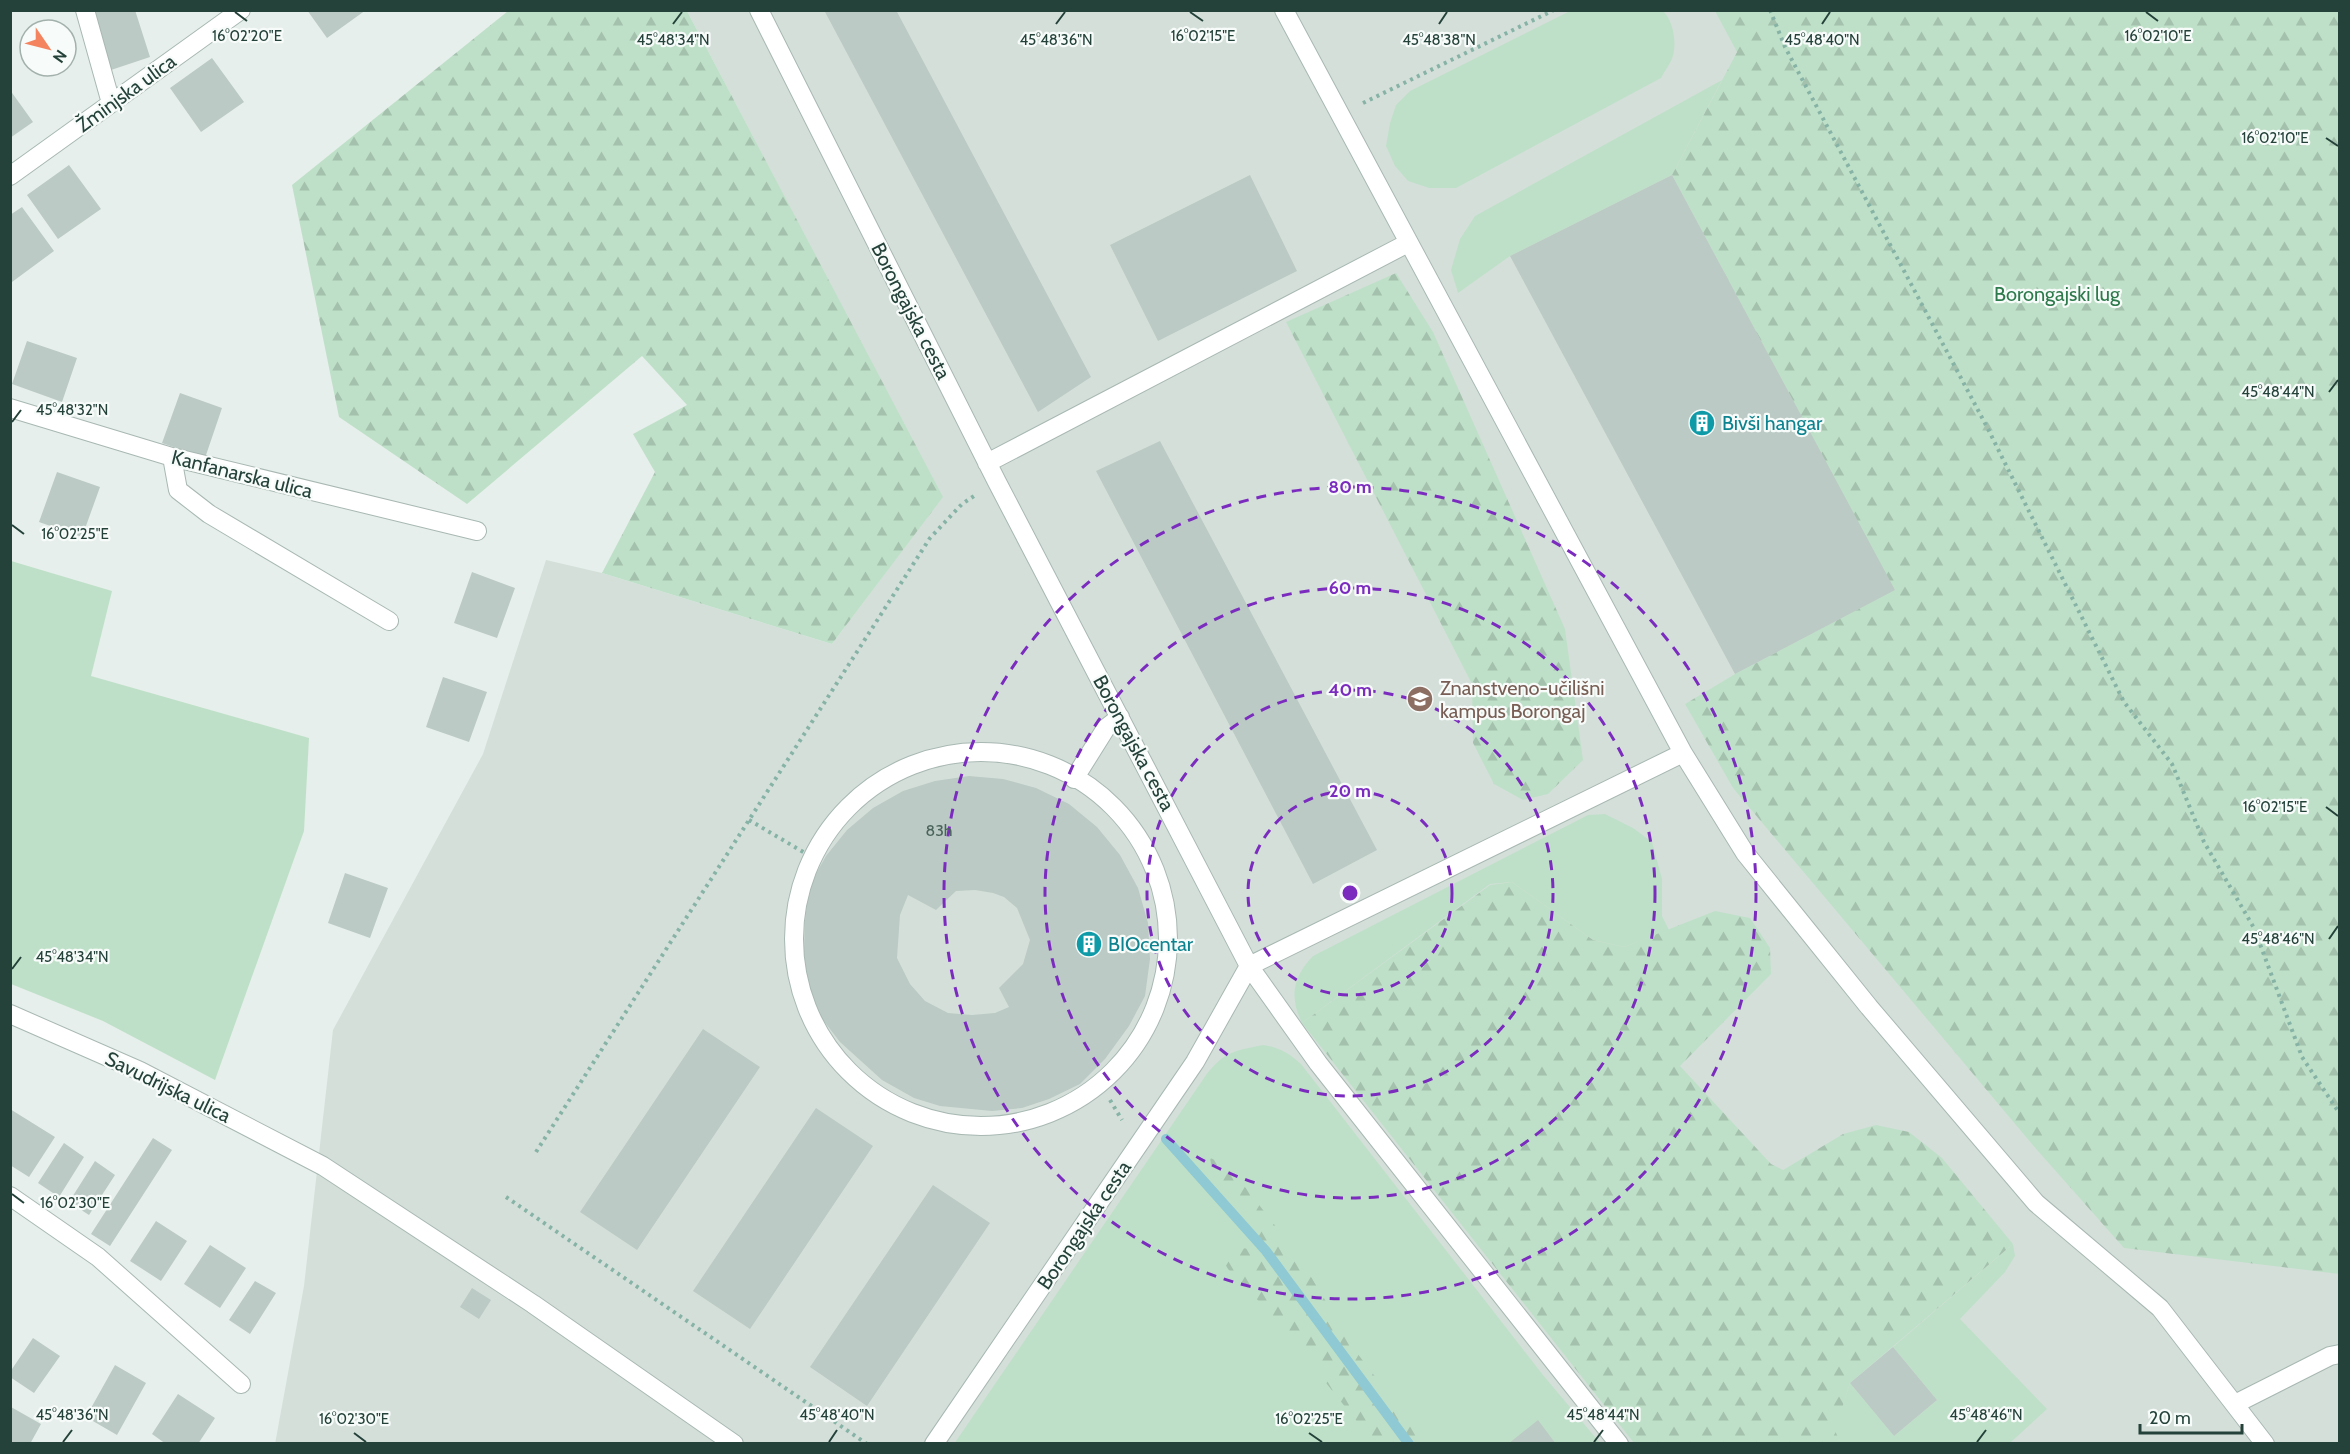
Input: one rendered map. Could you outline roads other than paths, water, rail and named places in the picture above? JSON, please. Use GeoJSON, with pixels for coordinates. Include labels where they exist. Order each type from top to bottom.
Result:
{"type":"FeatureCollection","features":[{"type":"Feature","properties":{"kind":"street"},"geometry":{"type":"LineString","coordinates":[[85,10],[111,103]]}},
{"type":"Feature","properties":{"kind":"street","name":"Žminjska ulica"},"geometry":{"type":"LineString","coordinates":[[10,176],[241,10]]}},
{"type":"Feature","properties":{"kind":"street","name":"Borongajska cesta"},"geometry":{"type":"LineString","coordinates":[[759,10],[987,463],[1249,966],[1195,1062],[934,1443]]}},
{"type":"Feature","properties":{"kind":"street"},"geometry":{"type":"LineString","coordinates":[[1284,10],[1683,753],[1745,853],[1869,1007],[2036,1203],[2160,1308],[2265,1443]]}},
{"type":"Feature","properties":{"kind":"street"},"geometry":{"type":"LineString","coordinates":[[987,463],[1408,243]]}},
{"type":"Feature","properties":{"kind":"street","name":"Kanfanarska ulica"},"geometry":{"type":"LineString","coordinates":[[10,408],[172,457],[477,531]]}},
{"type":"Feature","properties":{"kind":"street"},"geometry":{"type":"LineString","coordinates":[[172,457],[178,490],[209,514],[389,621]]}},
{"type":"Feature","properties":{"kind":"street"},"geometry":{"type":"LineString","coordinates":[[1074,779],[1106,728],[1120,717]]}},
{"type":"Feature","properties":{"kind":"street"},"geometry":{"type":"LineString","coordinates":[[1619,1443],[1318,1063],[1249,966],[1683,753]]}},
{"type":"Feature","properties":{"kind":"street"},"geometry":{"type":"LineString","coordinates":[[958,754],[1017,758],[1060,771],[1074,779],[1095,792],[1118,813],[1142,843],[1159,879],[1169,939],[1167,980],[1140,1047],[1121,1070],[1096,1091],[1052,1113],[1024,1122],[970,1126],[927,1117],[878,1094],[844,1068],[806,1004],[798,970],[791,922],[801,877],[810,856],[829,825],[865,789],[912,764],[958,754]]}},
{"type":"Feature","properties":{"kind":"street","name":"Savudrijska ulica"},"geometry":{"type":"LineString","coordinates":[[10,1014],[141,1071],[323,1166],[533,1304],[734,1443]]}},
{"type":"Feature","properties":{"kind":"street"},"geometry":{"type":"LineString","coordinates":[[10,1196],[99,1257],[241,1384]]}},
{"type":"Feature","properties":{"kind":"street"},"geometry":{"type":"LineString","coordinates":[[2235,1404],[2330,1356],[2340,1354]]}},
{"type":"Feature","properties":{"kind":"waterway"},"geometry":{"type":"LineString","coordinates":[[1166,1139],[1266,1251],[1409,1444]]}},
{"type":"Feature","properties":{"kind":"place","name":"Bivši hangar"},"geometry":{"type":"Point","coordinates":[1702,423]}},
{"type":"Feature","properties":{"kind":"place","name":"Znanstveno-učilišni kampus Borongaj"},"geometry":{"type":"Point","coordinates":[1420,699]}},
{"type":"Feature","properties":{"kind":"place","name":"BIOcentar"},"geometry":{"type":"Point","coordinates":[1089,944]}},
{"type":"Feature","properties":{"kind":"park label","name":"Borongajski lug"},"geometry":{"type":"Point","coordinates":[2057,294]}}]}
